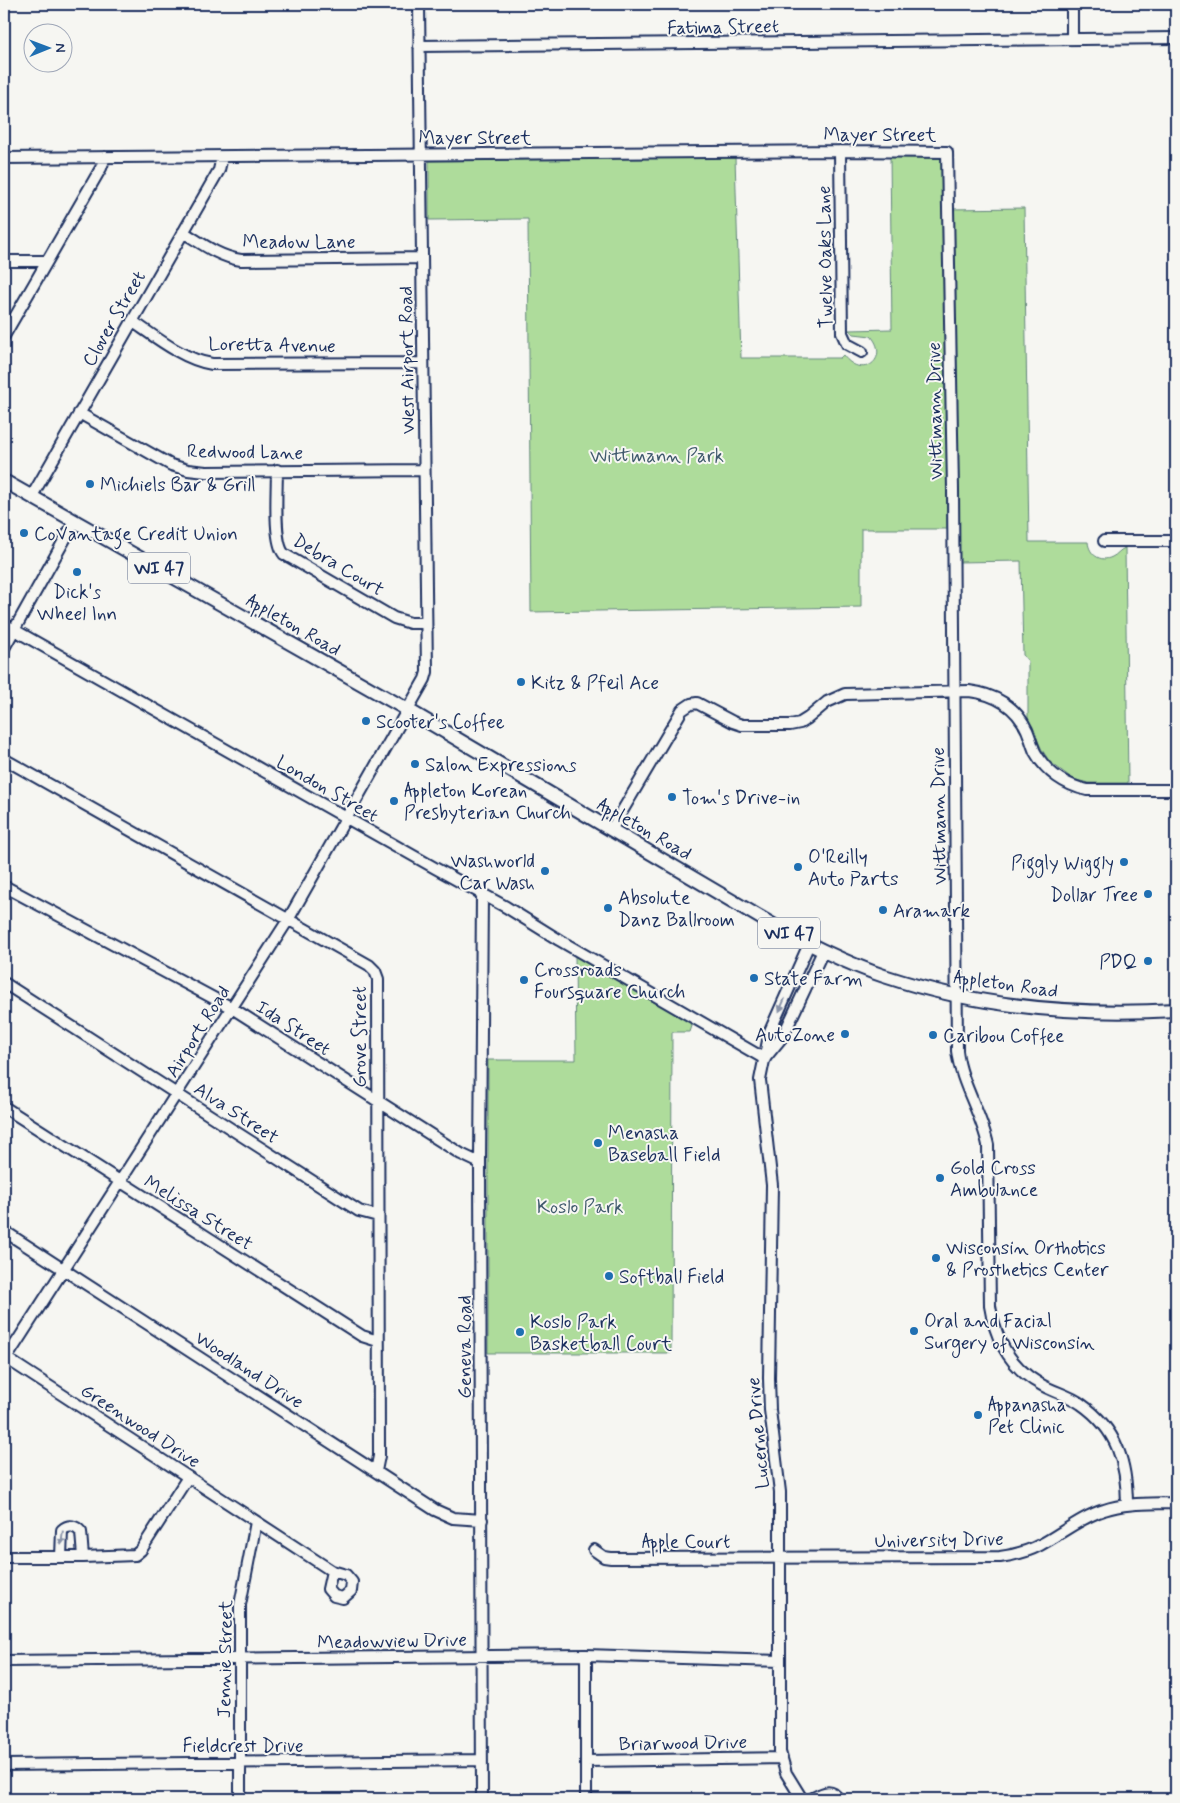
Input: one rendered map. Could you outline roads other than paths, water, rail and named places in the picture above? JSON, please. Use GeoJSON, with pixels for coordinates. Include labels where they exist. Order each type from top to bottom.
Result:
{"type":"FeatureCollection","features":[{"type":"Feature","properties":{"kind":"main road","name":"Appleton Road"},"geometry":{"type":"LineString","coordinates":[[4,481],[408,710],[611,830],[823,951],[883,975],[938,992],[1015,1006],[1108,1011],[1176,1010]]}},
{"type":"Feature","properties":{"kind":"street","name":"West Airport Road"},"geometry":{"type":"LineString","coordinates":[[408,710],[427,672],[419,4]]}},
{"type":"Feature","properties":{"kind":"street"},"geometry":{"type":"LineString","coordinates":[[1072,4],[1072,40]]}},
{"type":"Feature","properties":{"kind":"street","name":"Fatima Street"},"geometry":{"type":"LineString","coordinates":[[419,46],[1176,38]]}},
{"type":"Feature","properties":{"kind":"street","name":"Mayer Street"},"geometry":{"type":"LineString","coordinates":[[4,158],[840,151],[947,152]]}},
{"type":"Feature","properties":{"kind":"street","name":"Twelve Oaks Lane"},"geometry":{"type":"LineString","coordinates":[[840,151],[842,333],[847,344],[862,352]]}},
{"type":"Feature","properties":{"kind":"street","name":"Wittmann Drive"},"geometry":{"type":"LineString","coordinates":[[947,152],[953,489],[957,1044],[959,1064],[988,1145],[990,1300],[996,1331],[1008,1355],[1027,1375],[1039,1384],[1080,1403],[1100,1420],[1109,1432],[1116,1444],[1124,1466],[1127,1505]]}},
{"type":"Feature","properties":{"kind":"street","name":"Clover Street"},"geometry":{"type":"LineString","coordinates":[[32,496],[219,170],[222,157]]}},
{"type":"Feature","properties":{"kind":"street"},"geometry":{"type":"LineString","coordinates":[[4,336],[105,158]]}},
{"type":"Feature","properties":{"kind":"street","name":"Meadow Lane"},"geometry":{"type":"LineString","coordinates":[[183,232],[215,252],[241,260],[422,258]]}},
{"type":"Feature","properties":{"kind":"street"},"geometry":{"type":"LineString","coordinates":[[4,261],[46,261]]}},
{"type":"Feature","properties":{"kind":"street","name":"Loretta Avenue"},"geometry":{"type":"LineString","coordinates":[[132,321],[188,356],[205,363],[423,363]]}},
{"type":"Feature","properties":{"kind":"street","name":"Redwood Lane"},"geometry":{"type":"LineString","coordinates":[[79,413],[164,461],[180,468],[206,472],[424,470]]}},
{"type":"Feature","properties":{"kind":"street","name":"Debra Court"},"geometry":{"type":"LineString","coordinates":[[276,470],[277,539],[280,550],[394,618],[410,623],[426,623]]}},
{"type":"Feature","properties":{"kind":"street"},"geometry":{"type":"LineString","coordinates":[[4,648],[75,521]]}},
{"type":"Feature","properties":{"kind":"street"},"geometry":{"type":"LineString","coordinates":[[1104,541],[1176,541]]}},
{"type":"Feature","properties":{"kind":"street","name":"London Street"},"geometry":{"type":"LineString","coordinates":[[4,624],[482,894],[765,1059]]}},
{"type":"Feature","properties":{"kind":"street"},"geometry":{"type":"LineString","coordinates":[[611,830],[682,710],[691,704],[702,705],[742,725],[790,726],[800,723],[826,702],[845,694],[954,691],[985,693],[1006,704],[1015,712],[1024,724],[1034,751],[1040,760],[1055,776],[1072,786],[1087,790],[1176,790]]}},
{"type":"Feature","properties":{"kind":"street","name":"Airport Road"},"geometry":{"type":"LineString","coordinates":[[5,1360],[288,920],[408,710]]}},
{"type":"Feature","properties":{"kind":"street","name":"Grove Street"},"geometry":{"type":"LineString","coordinates":[[4,760],[369,965],[376,971],[378,979],[378,1456],[376,1471]]}},
{"type":"Feature","properties":{"kind":"street","name":"Ida Street"},"geometry":{"type":"LineString","coordinates":[[4,886],[232,1008],[461,1154],[480,1163]]}},
{"type":"Feature","properties":{"kind":"street","name":"Geneva Road"},"geometry":{"type":"LineString","coordinates":[[482,894],[480,1163],[482,1799]]}},
{"type":"Feature","properties":{"kind":"street","name":"Lucerne Drive"},"geometry":{"type":"LineString","coordinates":[[802,1799],[786,1773],[781,1758],[779,1475],[770,1410],[769,1378],[772,1185],[760,1080],[770,1031],[809,944]]}},
{"type":"Feature","properties":{"kind":"street","name":"Lucerne Drive"},"geometry":{"type":"LineString","coordinates":[[765,1059],[783,1036],[823,951]]}},
{"type":"Feature","properties":{"kind":"street","name":"Alva Street"},"geometry":{"type":"LineString","coordinates":[[4,983],[359,1211],[378,1216]]}},
{"type":"Feature","properties":{"kind":"street","name":"Melissa Street"},"geometry":{"type":"LineString","coordinates":[[4,1107],[362,1336],[378,1341]]}},
{"type":"Feature","properties":{"kind":"street","name":"Woodland Drive"},"geometry":{"type":"LineString","coordinates":[[4,1231],[441,1513],[460,1520],[482,1520]]}},
{"type":"Feature","properties":{"kind":"street","name":"Greenwood Drive"},"geometry":{"type":"LineString","coordinates":[[5,1360],[332,1571]]}},
{"type":"Feature","properties":{"kind":"street"},"geometry":{"type":"LineString","coordinates":[[4,1558],[132,1556],[138,1553],[188,1477]]}},
{"type":"Feature","properties":{"kind":"street","name":"University Drive"},"geometry":{"type":"LineString","coordinates":[[780,1558],[1007,1556],[1028,1551],[1103,1510],[1127,1505],[1176,1503]]}},
{"type":"Feature","properties":{"kind":"street","name":"Jennie Street"},"geometry":{"type":"LineString","coordinates":[[240,1799],[240,1605],[256,1522]]}},
{"type":"Feature","properties":{"kind":"street"},"geometry":{"type":"LineString","coordinates":[[61,1557],[62,1530],[69,1526],[81,1532],[82,1557]]}},
{"type":"Feature","properties":{"kind":"street","name":"Apple Court"},"geometry":{"type":"LineString","coordinates":[[594,1550],[604,1557],[611,1558],[780,1558]]}},
{"type":"Feature","properties":{"kind":"street"},"geometry":{"type":"LineString","coordinates":[[586,1655],[586,1799]]}},
{"type":"Feature","properties":{"kind":"street","name":"Meadowview Drive"},"geometry":{"type":"LineString","coordinates":[[4,1661],[586,1655],[780,1661]]}},
{"type":"Feature","properties":{"kind":"street","name":"Briarwood Drive"},"geometry":{"type":"LineString","coordinates":[[586,1761],[781,1758]]}},
{"type":"Feature","properties":{"kind":"street","name":"Fieldcrest Drive"},"geometry":{"type":"LineString","coordinates":[[4,1765],[482,1760]]}},
{"type":"Feature","properties":{"kind":"street"},"geometry":{"type":"LineString","coordinates":[[811,1799],[824,1792],[829,1792],[838,1799]]}},
{"type":"Feature","properties":{"kind":"place","name":"Michiels Bar & Grill"},"geometry":{"type":"Point","coordinates":[90,484]}},
{"type":"Feature","properties":{"kind":"place","name":"CoVantage Credit Union"},"geometry":{"type":"Point","coordinates":[24,533]}},
{"type":"Feature","properties":{"kind":"place","name":"Dick's Wheel Inn"},"geometry":{"type":"Point","coordinates":[77,572]}},
{"type":"Feature","properties":{"kind":"place","name":"Kitz & Pfeil Ace"},"geometry":{"type":"Point","coordinates":[521,682]}},
{"type":"Feature","properties":{"kind":"place","name":"Scooter's Coffee"},"geometry":{"type":"Point","coordinates":[366,721]}},
{"type":"Feature","properties":{"kind":"place","name":"Salon Expressions"},"geometry":{"type":"Point","coordinates":[415,764]}},
{"type":"Feature","properties":{"kind":"place","name":"Tom's Drive-in"},"geometry":{"type":"Point","coordinates":[672,797]}},
{"type":"Feature","properties":{"kind":"place","name":"Appleton Korean Presbyterian Church"},"geometry":{"type":"Point","coordinates":[394,801]}},
{"type":"Feature","properties":{"kind":"place","name":"Piggly Wiggly"},"geometry":{"type":"Point","coordinates":[1124,862]}},
{"type":"Feature","properties":{"kind":"place","name":"O'Reilly Auto Parts"},"geometry":{"type":"Point","coordinates":[798,867]}},
{"type":"Feature","properties":{"kind":"place","name":"Washworld Car Wash"},"geometry":{"type":"Point","coordinates":[545,871]}},
{"type":"Feature","properties":{"kind":"place","name":"Dollar Tree"},"geometry":{"type":"Point","coordinates":[1148,894]}},
{"type":"Feature","properties":{"kind":"place","name":"Absolute Danz Ballroom"},"geometry":{"type":"Point","coordinates":[608,908]}},
{"type":"Feature","properties":{"kind":"place","name":"Aramark"},"geometry":{"type":"Point","coordinates":[883,910]}},
{"type":"Feature","properties":{"kind":"place","name":"PDQ"},"geometry":{"type":"Point","coordinates":[1148,961]}},
{"type":"Feature","properties":{"kind":"place","name":"State Farm"},"geometry":{"type":"Point","coordinates":[754,978]}},
{"type":"Feature","properties":{"kind":"place","name":"Crossroads Foursquare Church"},"geometry":{"type":"Point","coordinates":[524,980]}},
{"type":"Feature","properties":{"kind":"place","name":"AutoZone"},"geometry":{"type":"Point","coordinates":[845,1034]}},
{"type":"Feature","properties":{"kind":"place","name":"Caribou Coffee"},"geometry":{"type":"Point","coordinates":[933,1035]}},
{"type":"Feature","properties":{"kind":"place","name":"Menasha Baseball Field"},"geometry":{"type":"Point","coordinates":[598,1143]}},
{"type":"Feature","properties":{"kind":"place","name":"Gold Cross Ambulance"},"geometry":{"type":"Point","coordinates":[940,1178]}},
{"type":"Feature","properties":{"kind":"place","name":"Wisconsin Orthotics & Prosthetics Center"},"geometry":{"type":"Point","coordinates":[936,1258]}},
{"type":"Feature","properties":{"kind":"place","name":"Softball Field"},"geometry":{"type":"Point","coordinates":[609,1276]}},
{"type":"Feature","properties":{"kind":"place","name":"Oral and Facial Surgery of Wisconsin"},"geometry":{"type":"Point","coordinates":[914,1331]}},
{"type":"Feature","properties":{"kind":"place","name":"Koslo Park Basketball Court"},"geometry":{"type":"Point","coordinates":[520,1332]}},
{"type":"Feature","properties":{"kind":"place","name":"Appanasha Pet Clinic"},"geometry":{"type":"Point","coordinates":[978,1415]}},
{"type":"Feature","properties":{"kind":"park label","name":"Wittmann Park"},"geometry":{"type":"Point","coordinates":[657,455]}},
{"type":"Feature","properties":{"kind":"park label","name":"Koslo Park"},"geometry":{"type":"Point","coordinates":[580,1206]}}]}
